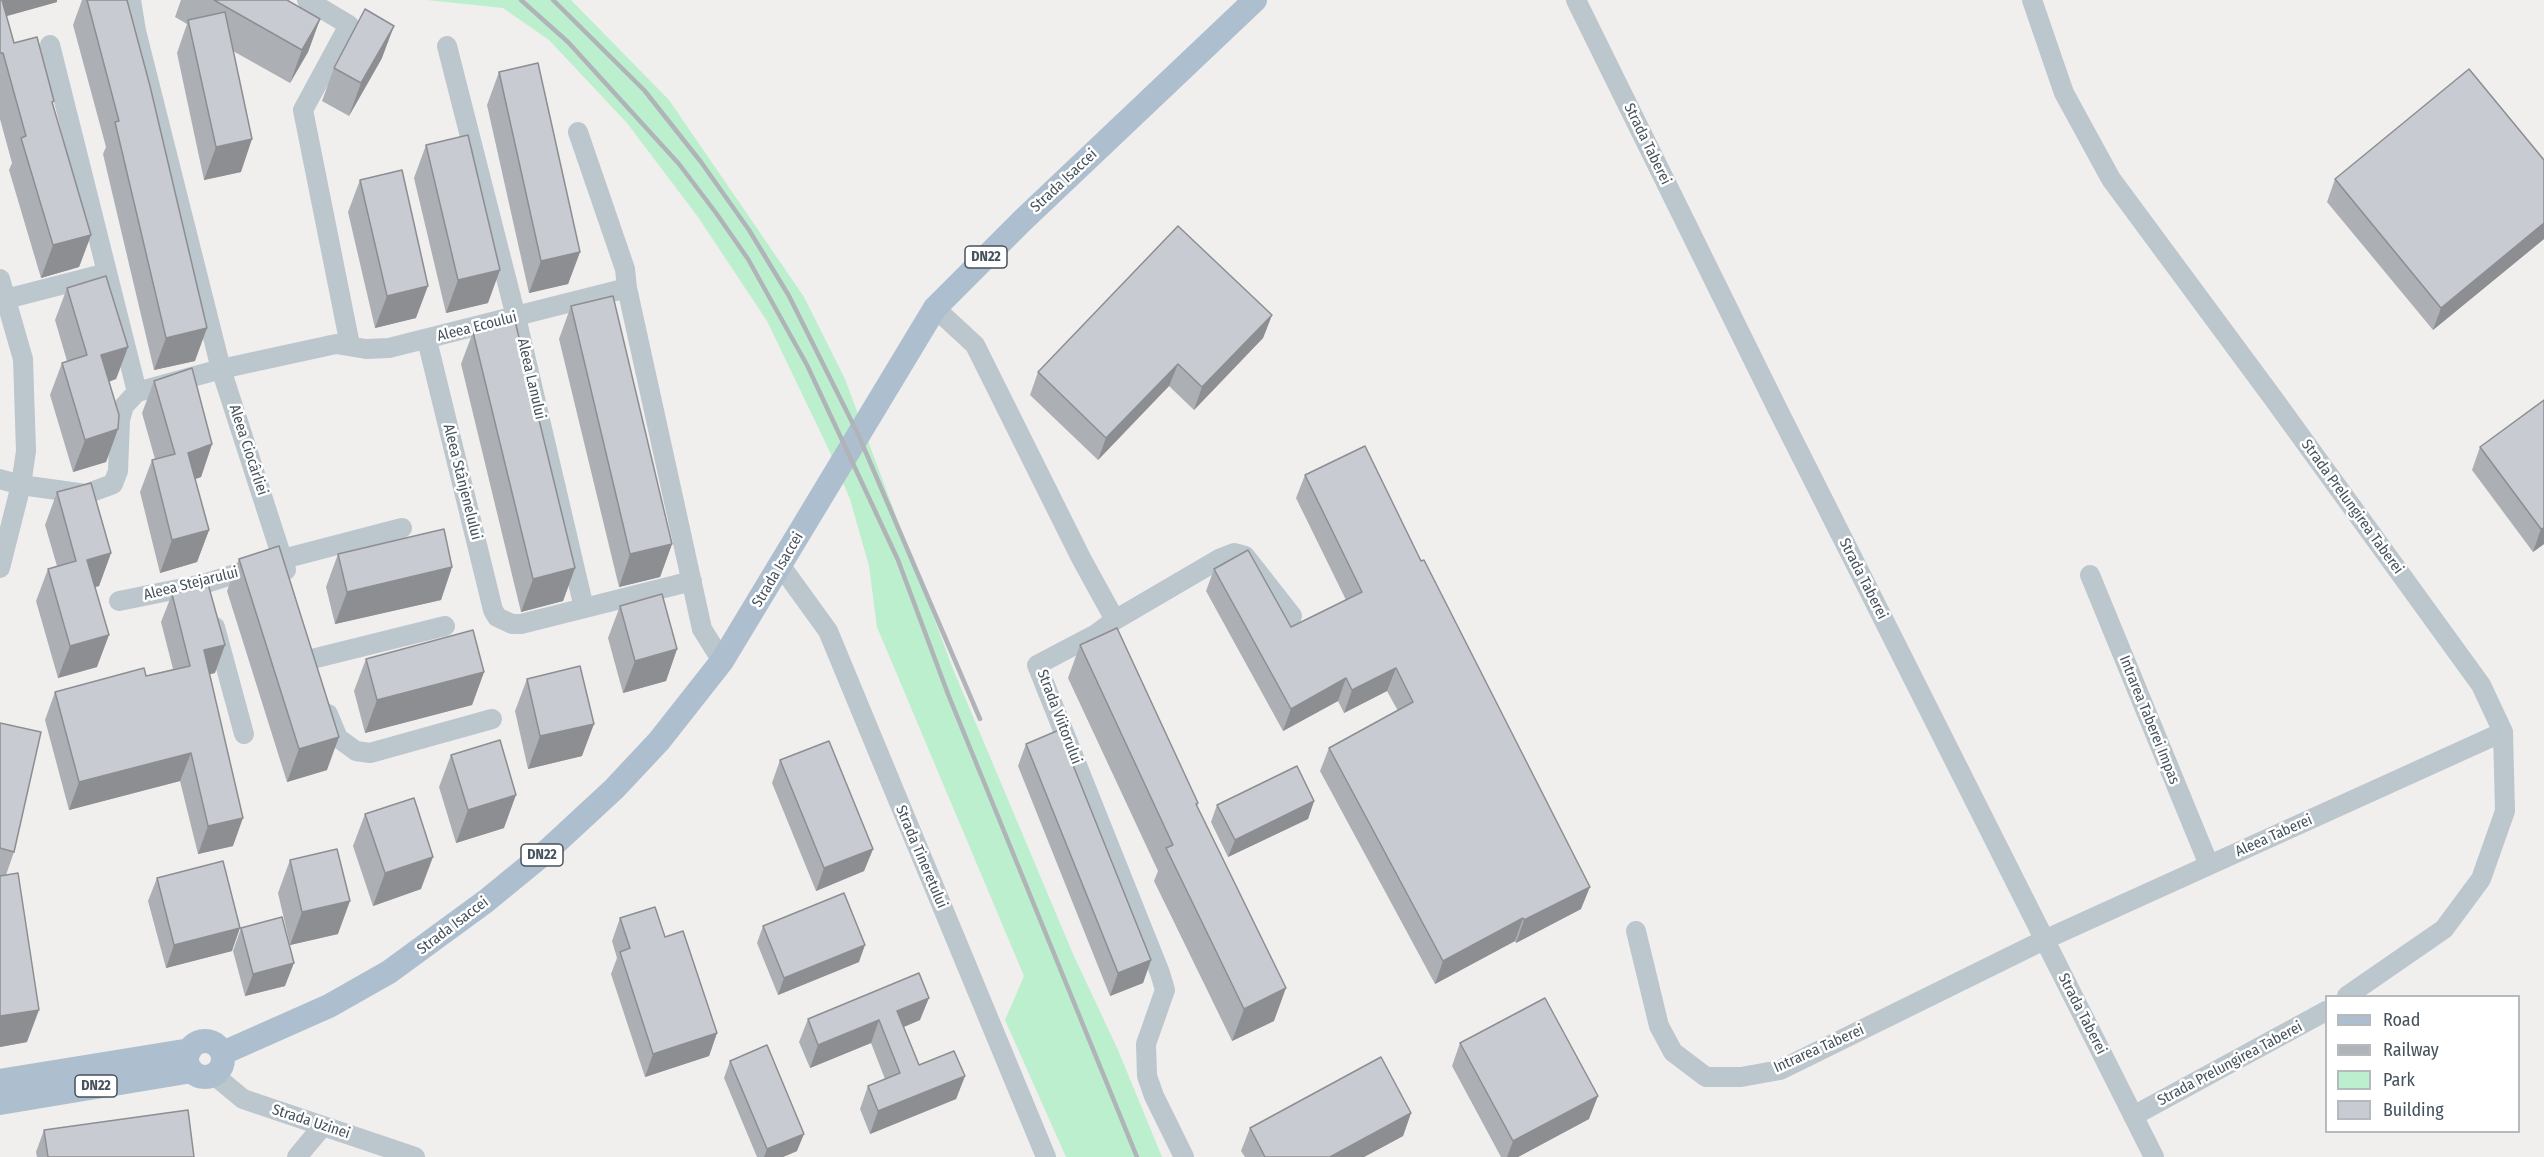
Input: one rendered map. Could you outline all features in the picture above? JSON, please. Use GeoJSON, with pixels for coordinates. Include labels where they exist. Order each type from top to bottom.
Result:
{"type":"FeatureCollection","features":[{"type":"Feature","properties":{"kind":"main road","name":"Strada Isaccei"},"geometry":{"type":"LineString","coordinates":[[0,1103],[205,1062],[329,1006],[389,972],[486,901],[547,851],[614,789],[659,741],[722,661],[781,566],[848,449],[904,363],[935,308],[1023,220],[1255,0]]}},
{"type":"Feature","properties":{"kind":"main road","name":"Strada Isaccei"},"geometry":{"type":"LineString","coordinates":[[0,1081],[205,1062]]}},
{"type":"Feature","properties":{"kind":"street","name":"Aleea Ciocârliei"},"geometry":{"type":"LineString","coordinates":[[131,0],[142,53],[221,369],[292,593]]}},
{"type":"Feature","properties":{"kind":"street"},"geometry":{"type":"LineString","coordinates":[[307,0],[349,25],[303,110],[350,345]]}},
{"type":"Feature","properties":{"kind":"street","name":"Strada Taberei"},"geometry":{"type":"LineString","coordinates":[[1576,0],[1784,423],[2154,1157]]}},
{"type":"Feature","properties":{"kind":"street","name":"Strada Prelungirea Taberei"},"geometry":{"type":"LineString","coordinates":[[2032,0],[2064,93],[2111,179],[2481,685],[2503,732],[2505,811],[2481,879],[2444,929],[2348,995]]}},
{"type":"Feature","properties":{"kind":"street"},"geometry":{"type":"LineString","coordinates":[[0,479],[21,485],[86,494],[113,484],[118,471],[120,420],[124,406],[137,392],[50,45]]}},
{"type":"Feature","properties":{"kind":"street","name":"Aleea Lanului"},"geometry":{"type":"LineString","coordinates":[[447,46],[516,317],[584,608]]}},
{"type":"Feature","properties":{"kind":"street"},"geometry":{"type":"LineString","coordinates":[[578,132],[625,269],[627,288],[702,629],[722,661]]}},
{"type":"Feature","properties":{"kind":"street"},"geometry":{"type":"LineString","coordinates":[[6,299],[107,273]]}},
{"type":"Feature","properties":{"kind":"street"},"geometry":{"type":"LineString","coordinates":[[0,279],[23,359],[26,451],[21,485],[0,568]]}},
{"type":"Feature","properties":{"kind":"street","name":"Aleea Ecoului"},"geometry":{"type":"LineString","coordinates":[[137,392],[221,369],[336,344],[366,349],[389,348],[427,340],[627,288]]}},
{"type":"Feature","properties":{"kind":"street"},"geometry":{"type":"LineString","coordinates":[[935,308],[975,345],[1081,558],[1115,620],[1221,558],[1234,553],[1245,556],[1292,616]]}},
{"type":"Feature","properties":{"kind":"street","name":"Aleea Stânjenelului"},"geometry":{"type":"LineString","coordinates":[[427,340],[493,610],[503,621],[521,624],[584,608]]}},
{"type":"Feature","properties":{"kind":"street","name":"Aleea Stejarului"},"geometry":{"type":"LineString","coordinates":[[118,602],[203,584],[283,559],[402,528]]}},
{"type":"Feature","properties":{"kind":"street","name":"Strada Tineretului"},"geometry":{"type":"LineString","coordinates":[[781,566],[828,632],[1046,1157]]}},
{"type":"Feature","properties":{"kind":"street","name":"Intrarea Taberei Impas"},"geometry":{"type":"LineString","coordinates":[[2090,575],[2208,866]]}},
{"type":"Feature","properties":{"kind":"street"},"geometry":{"type":"LineString","coordinates":[[584,608],[692,581]]}},
{"type":"Feature","properties":{"kind":"street"},"geometry":{"type":"LineString","coordinates":[[203,584],[244,734]]}},
{"type":"Feature","properties":{"kind":"street","name":"Strada Viitorului"},"geometry":{"type":"LineString","coordinates":[[1115,620],[1096,634],[1037,665],[1160,973],[1165,990],[1146,1044],[1147,1076],[1154,1096],[1184,1157]]}},
{"type":"Feature","properties":{"kind":"street"},"geometry":{"type":"LineString","coordinates":[[312,659],[445,626]]}},
{"type":"Feature","properties":{"kind":"street"},"geometry":{"type":"LineString","coordinates":[[306,637],[331,726],[338,738],[356,752],[370,753],[492,719]]}},
{"type":"Feature","properties":{"kind":"street","name":"Aleea Taberei"},"geometry":{"type":"LineString","coordinates":[[2044,940],[2503,732]]}},
{"type":"Feature","properties":{"kind":"street","name":"Intrarea Taberei"},"geometry":{"type":"LineString","coordinates":[[1636,931],[1659,1026],[1673,1052],[1706,1077],[1741,1077],[1780,1070],[2044,940]]}},
{"type":"Feature","properties":{"kind":"street","name":"Strada Prelungirea Taberei"},"geometry":{"type":"LineString","coordinates":[[2133,1116],[2325,1012]]}},
{"type":"Feature","properties":{"kind":"street","name":"Strada Uzinei"},"geometry":{"type":"LineString","coordinates":[[205,1062],[243,1100],[415,1157]]}},
{"type":"Feature","properties":{"kind":"street"},"geometry":{"type":"LineString","coordinates":[[300,1156],[322,1127]]}},
{"type":"Feature","properties":{"kind":"green space"},"geometry":{"type":"Polygon","coordinates":[[[427,0],[571,0],[669,100],[804,297],[845,379],[953,669],[1073,954],[1118,1050],[1162,1157],[1066,1157],[1005,1020],[1024,976],[877,627],[869,566],[850,499],[767,321],[698,217],[627,123],[549,40],[503,8],[427,0]]]}},
{"type":"Feature","properties":{"kind":"building"},"geometry":{"type":"Polygon","coordinates":[[[0,0],[2,0],[14,43],[37,37],[54,101],[52,102],[91,235],[53,245],[21,138],[26,136],[3,53],[0,53],[0,0]]]}},
{"type":"Feature","properties":{"kind":"building"},"geometry":{"type":"Polygon","coordinates":[[[87,0],[127,0],[150,86],[207,328],[166,338],[115,122],[119,121],[87,0]]]}},
{"type":"Feature","properties":{"kind":"building"},"geometry":{"type":"Polygon","coordinates":[[[214,0],[287,0],[320,19],[302,50],[214,0]]]}},
{"type":"Feature","properties":{"kind":"building"},"geometry":{"type":"Polygon","coordinates":[[[365,9],[394,26],[361,83],[334,68],[365,9]]]}},
{"type":"Feature","properties":{"kind":"building"},"geometry":{"type":"Polygon","coordinates":[[[225,12],[252,139],[216,147],[188,20],[225,12]]]}},
{"type":"Feature","properties":{"kind":"building"},"geometry":{"type":"Polygon","coordinates":[[[538,63],[580,252],[541,261],[499,72],[538,63]]]}},
{"type":"Feature","properties":{"kind":"building"},"geometry":{"type":"Polygon","coordinates":[[[2469,69],[2544,160],[2544,223],[2441,308],[2335,179],[2469,69]]]}},
{"type":"Feature","properties":{"kind":"building"},"geometry":{"type":"Polygon","coordinates":[[[468,135],[500,270],[458,280],[426,145],[468,135]]]}},
{"type":"Feature","properties":{"kind":"building"},"geometry":{"type":"Polygon","coordinates":[[[402,170],[428,286],[387,296],[360,180],[402,170]]]}},
{"type":"Feature","properties":{"kind":"building"},"geometry":{"type":"Polygon","coordinates":[[[1178,226],[1272,315],[1202,387],[1178,364],[1106,438],[1038,372],[1178,226]]]}},
{"type":"Feature","properties":{"kind":"building"},"geometry":{"type":"Polygon","coordinates":[[[106,276],[128,347],[101,355],[119,415],[118,429],[85,440],[62,363],[87,355],[67,288],[106,276]]]}},
{"type":"Feature","properties":{"kind":"building"},"geometry":{"type":"Polygon","coordinates":[[[613,296],[672,544],[630,554],[571,306],[613,296]]]}},
{"type":"Feature","properties":{"kind":"building"},"geometry":{"type":"Polygon","coordinates":[[[515,321],[575,568],[533,579],[473,332],[515,321]]]}},
{"type":"Feature","properties":{"kind":"building"},"geometry":{"type":"Polygon","coordinates":[[[192,368],[212,444],[188,453],[209,530],[172,540],[152,460],[175,454],[154,381],[192,368]]]}},
{"type":"Feature","properties":{"kind":"building"},"geometry":{"type":"Polygon","coordinates":[[[2544,400],[2544,528],[2541,529],[2480,447],[2544,400]]]}},
{"type":"Feature","properties":{"kind":"building"},"geometry":{"type":"Polygon","coordinates":[[[1365,446],[1421,561],[1424,560],[1590,887],[1524,920],[1523,918],[1443,961],[1329,748],[1413,702],[1396,668],[1352,690],[1346,678],[1291,709],[1214,569],[1248,550],[1291,627],[1362,592],[1305,475],[1365,446]]]}},
{"type":"Feature","properties":{"kind":"building"},"geometry":{"type":"Polygon","coordinates":[[[91,483],[111,553],[87,560],[109,635],[70,646],[48,569],[76,561],[57,492],[91,483]]]}},
{"type":"Feature","properties":{"kind":"building"},"geometry":{"type":"Polygon","coordinates":[[[444,529],[452,567],[347,592],[338,554],[444,529]]]}},
{"type":"Feature","properties":{"kind":"building"},"geometry":{"type":"Polygon","coordinates":[[[279,546],[339,737],[299,749],[239,559],[279,546]]]}},
{"type":"Feature","properties":{"kind":"building"},"geometry":{"type":"Polygon","coordinates":[[[208,584],[225,645],[204,650],[243,818],[208,826],[191,753],[79,782],[55,692],[144,668],[146,676],[190,666],[172,594],[208,584]]]}},
{"type":"Feature","properties":{"kind":"building"},"geometry":{"type":"Polygon","coordinates":[[[662,594],[677,649],[635,661],[620,606],[662,594]]]}},
{"type":"Feature","properties":{"kind":"building"},"geometry":{"type":"Polygon","coordinates":[[[1117,628],[1198,803],[1196,804],[1286,988],[1244,1009],[1166,848],[1173,845],[1080,645],[1117,628]]]}},
{"type":"Feature","properties":{"kind":"building"},"geometry":{"type":"Polygon","coordinates":[[[473,630],[484,672],[377,700],[366,659],[473,630]]]}},
{"type":"Feature","properties":{"kind":"building"},"geometry":{"type":"Polygon","coordinates":[[[580,666],[594,724],[540,736],[527,679],[580,666]]]}},
{"type":"Feature","properties":{"kind":"building"},"geometry":{"type":"Polygon","coordinates":[[[0,723],[41,732],[14,852],[0,848],[0,723]]]}},
{"type":"Feature","properties":{"kind":"building"},"geometry":{"type":"Polygon","coordinates":[[[1059,730],[1151,960],[1118,973],[1026,744],[1059,730]]]}},
{"type":"Feature","properties":{"kind":"building"},"geometry":{"type":"Polygon","coordinates":[[[500,740],[516,795],[468,810],[451,755],[500,740]]]}},
{"type":"Feature","properties":{"kind":"building"},"geometry":{"type":"Polygon","coordinates":[[[829,741],[873,849],[824,868],[780,760],[829,741]]]}},
{"type":"Feature","properties":{"kind":"building"},"geometry":{"type":"Polygon","coordinates":[[[1297,766],[1314,801],[1235,840],[1217,805],[1297,766]]]}},
{"type":"Feature","properties":{"kind":"building"},"geometry":{"type":"Polygon","coordinates":[[[414,798],[433,857],[385,873],[365,814],[414,798]]]}},
{"type":"Feature","properties":{"kind":"building"},"geometry":{"type":"Polygon","coordinates":[[[337,849],[350,901],[302,912],[290,860],[337,849]]]}},
{"type":"Feature","properties":{"kind":"building"},"geometry":{"type":"Polygon","coordinates":[[[223,861],[240,928],[174,945],[157,878],[223,861]]]}},
{"type":"Feature","properties":{"kind":"building"},"geometry":{"type":"Polygon","coordinates":[[[18,873],[39,1010],[0,1016],[0,876],[18,873]]]}},
{"type":"Feature","properties":{"kind":"building"},"geometry":{"type":"Polygon","coordinates":[[[844,893],[865,945],[784,978],[763,926],[844,893]]]}},
{"type":"Feature","properties":{"kind":"building"},"geometry":{"type":"Polygon","coordinates":[[[655,907],[665,937],[683,931],[717,1033],[653,1054],[620,952],[630,948],[620,918],[655,907]]]}},
{"type":"Feature","properties":{"kind":"building"},"geometry":{"type":"Polygon","coordinates":[[[282,917],[294,963],[253,974],[241,928],[282,917]]]}},
{"type":"Feature","properties":{"kind":"building"},"geometry":{"type":"Polygon","coordinates":[[[919,973],[929,998],[897,1011],[919,1065],[954,1051],[965,1076],[878,1111],[868,1086],[900,1073],[879,1020],[818,1045],[808,1019],[919,973]]]}},
{"type":"Feature","properties":{"kind":"building"},"geometry":{"type":"Polygon","coordinates":[[[1545,998],[1598,1096],[1513,1141],[1460,1043],[1545,998]]]}},
{"type":"Feature","properties":{"kind":"building"},"geometry":{"type":"Polygon","coordinates":[[[767,1045],[804,1134],[767,1149],[730,1061],[767,1045]]]}},
{"type":"Feature","properties":{"kind":"building"},"geometry":{"type":"Polygon","coordinates":[[[1381,1057],[1411,1113],[1330,1157],[1265,1157],[1250,1128],[1381,1057]]]}},
{"type":"Feature","properties":{"kind":"building"},"geometry":{"type":"Polygon","coordinates":[[[188,1110],[194,1157],[48,1157],[44,1130],[188,1110]]]}},
{"type":"Feature","properties":{"kind":"railway"},"geometry":{"type":"LineString","coordinates":[[521,0],[568,42],[679,164],[748,259],[807,365],[898,560],[948,694],[1137,1157]]}},
{"type":"Feature","properties":{"kind":"railway"},"geometry":{"type":"LineString","coordinates":[[553,0],[644,90],[701,162],[749,230],[789,296],[858,434],[980,719]]}}]}
